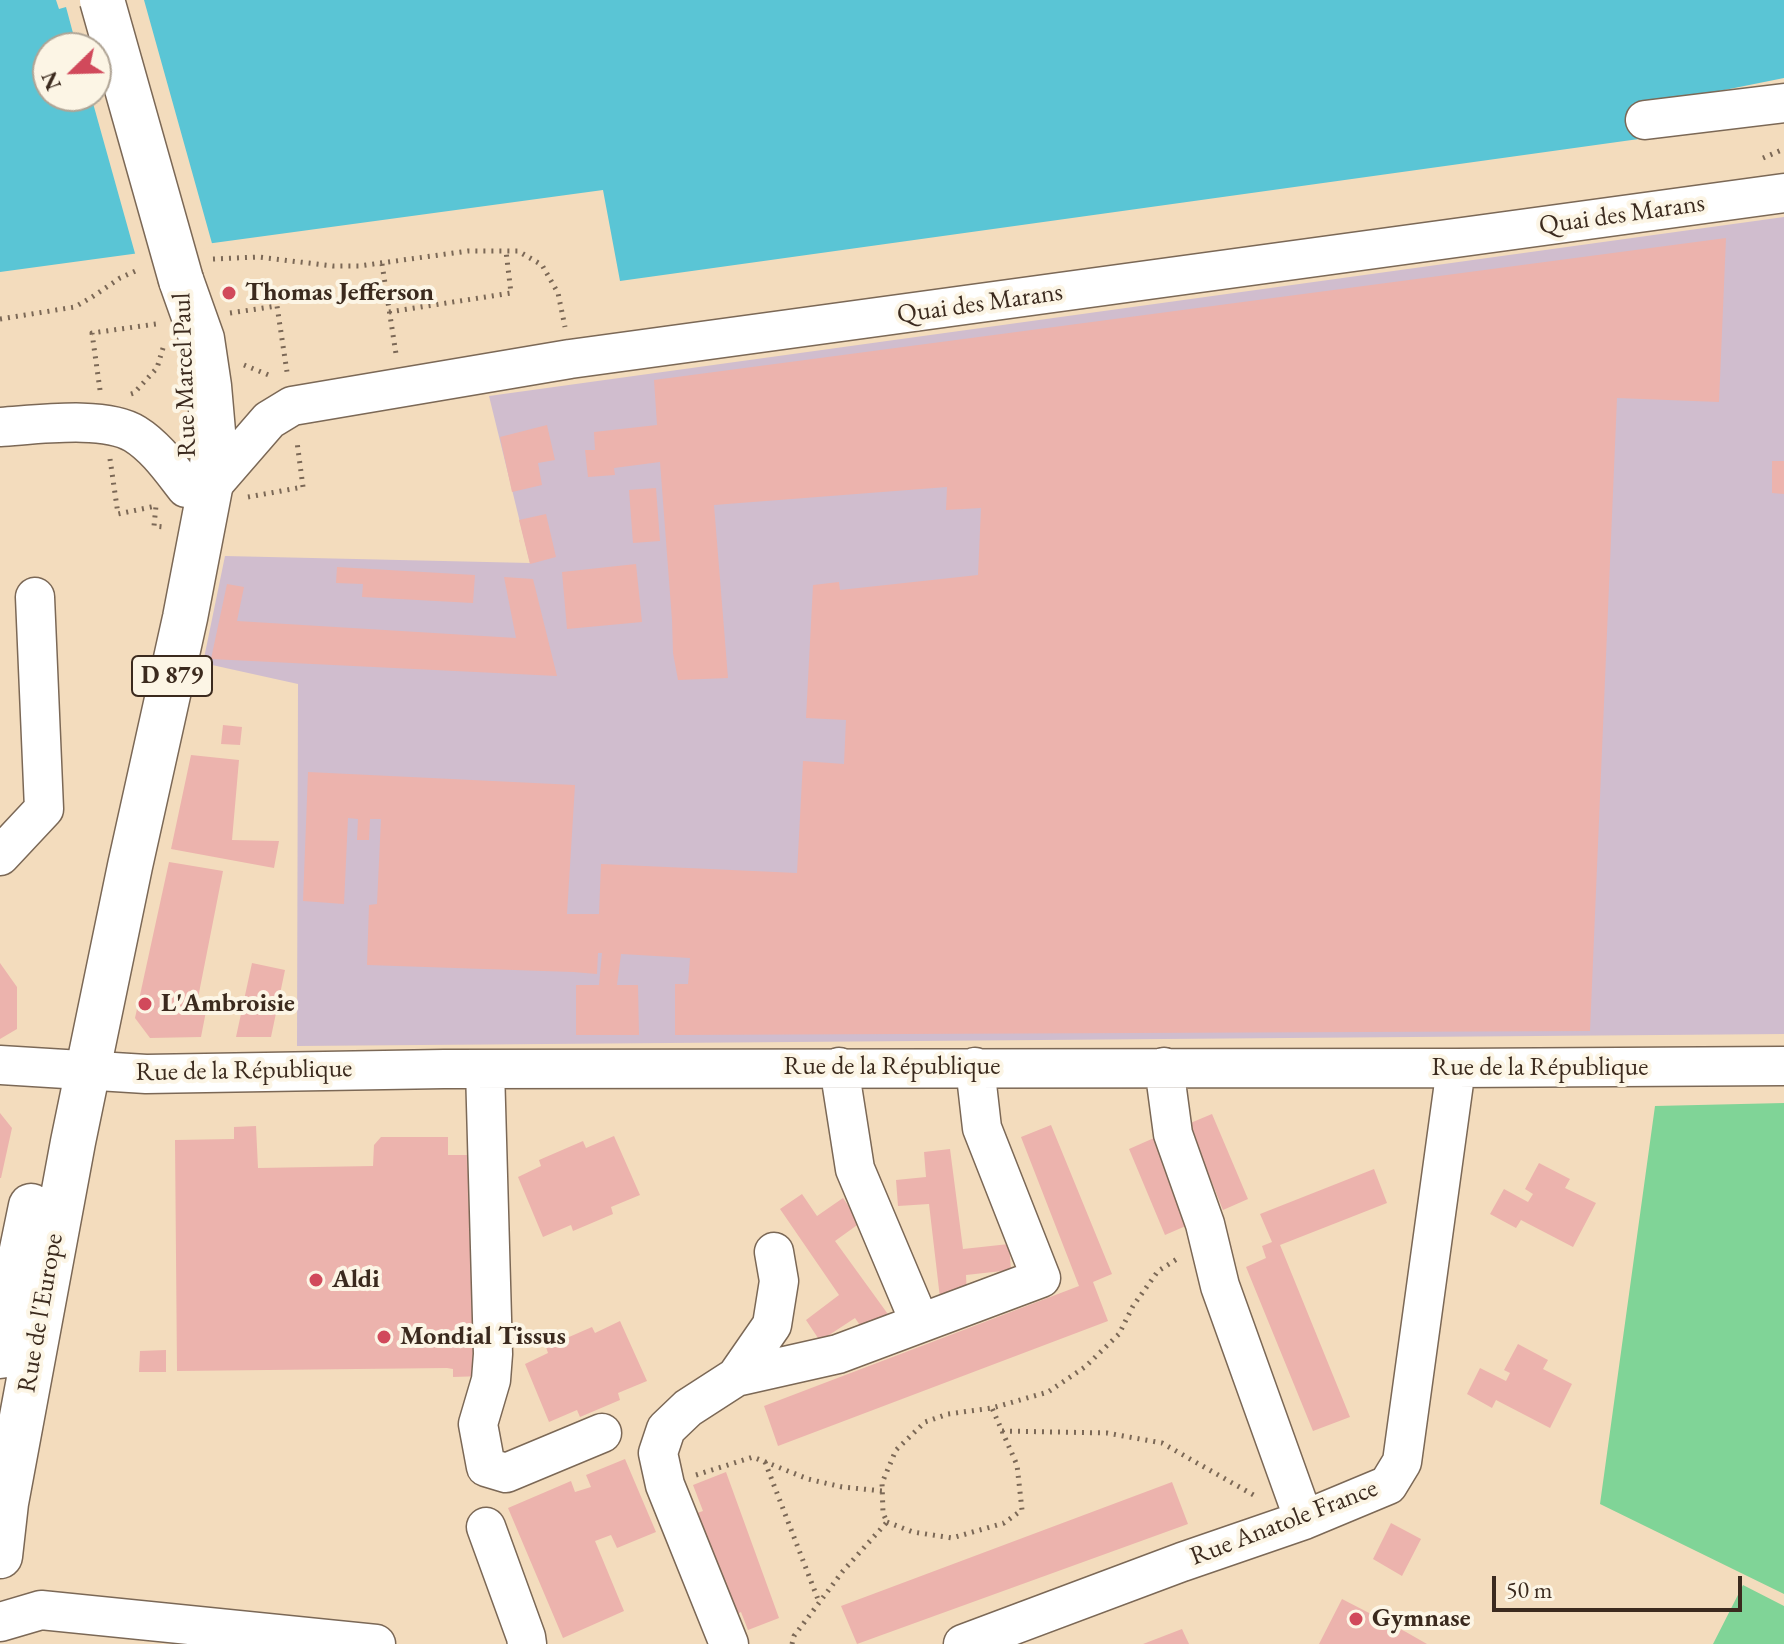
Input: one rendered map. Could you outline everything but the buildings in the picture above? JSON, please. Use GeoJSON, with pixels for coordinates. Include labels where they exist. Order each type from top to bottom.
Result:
{"type":"FeatureCollection","features":[{"type":"Feature","properties":{"kind":"main road","name":"D 879"},"geometry":{"type":"LineString","coordinates":[[102,0],[177,269]]}},
{"type":"Feature","properties":{"kind":"main road","name":"Rue Marcel Paul"},"geometry":{"type":"LineString","coordinates":[[74,1069],[130,866],[185,618],[198,488],[214,443],[202,339],[177,269]]}},
{"type":"Feature","properties":{"kind":"main road","name":"Rue de l'Europe"},"geometry":{"type":"LineString","coordinates":[[0,1356],[74,1069]]}},
{"type":"Feature","properties":{"kind":"main road","name":"Rue de l'Europe"},"geometry":{"type":"LineString","coordinates":[[0,1556],[6,1503],[70,1158],[74,1069]]}},
{"type":"Feature","properties":{"kind":"street"},"geometry":{"type":"LineString","coordinates":[[1645,120],[1784,103]]}},
{"type":"Feature","properties":{"kind":"street","name":"Quai des Marans"},"geometry":{"type":"LineString","coordinates":[[198,488],[269,420],[292,406],[570,359],[1781,193]]}},
{"type":"Feature","properties":{"kind":"street"},"geometry":{"type":"LineString","coordinates":[[0,427],[105,424],[134,433],[198,488]]}},
{"type":"Feature","properties":{"kind":"street"},"geometry":{"type":"LineString","coordinates":[[0,856],[44,809],[35,597]]}},
{"type":"Feature","properties":{"kind":"street","name":"Rue de la République"},"geometry":{"type":"LineString","coordinates":[[0,1065],[146,1074],[839,1067],[1784,1066]]}},
{"type":"Feature","properties":{"kind":"street"},"geometry":{"type":"LineString","coordinates":[[839,1067],[855,1169],[920,1323]]}},
{"type":"Feature","properties":{"kind":"street"},"geometry":{"type":"LineString","coordinates":[[729,1644],[665,1485],[658,1453],[666,1429],[688,1408],[736,1377],[838,1354],[1041,1278],[982,1128],[975,1067]]}},
{"type":"Feature","properties":{"kind":"street"},"geometry":{"type":"LineString","coordinates":[[1164,1067],[1173,1134],[1205,1224],[1220,1286],[1295,1523]]}},
{"type":"Feature","properties":{"kind":"street","name":"Rue Anatole France"},"geometry":{"type":"LineString","coordinates":[[963,1644],[1295,1523],[1388,1485],[1402,1462],[1456,1068]]}},
{"type":"Feature","properties":{"kind":"street"},"geometry":{"type":"LineString","coordinates":[[485,1069],[493,1354],[491,1380],[478,1424],[486,1467],[506,1473],[602,1433]]}},
{"type":"Feature","properties":{"kind":"street"},"geometry":{"type":"LineString","coordinates":[[736,1377],[772,1325],[779,1281],[774,1252]]}},
{"type":"Feature","properties":{"kind":"street"},"geometry":{"type":"LineString","coordinates":[[486,1527],[527,1644]]}},
{"type":"Feature","properties":{"kind":"street"},"geometry":{"type":"LineString","coordinates":[[0,1622],[41,1610],[376,1644]]}},
{"type":"Feature","properties":{"kind":"path"},"geometry":{"type":"LineString","coordinates":[[0,319],[75,307],[120,278],[258,257],[333,266],[382,264],[468,251],[518,251],[542,265],[558,293],[566,330]]}},
{"type":"Feature","properties":{"kind":"path"},"geometry":{"type":"LineString","coordinates":[[382,264],[389,312],[511,293],[506,251]]}},
{"type":"Feature","properties":{"kind":"path"},"geometry":{"type":"LineString","coordinates":[[216,316],[277,306],[288,377]]}},
{"type":"Feature","properties":{"kind":"path"},"geometry":{"type":"LineString","coordinates":[[102,404],[92,333],[164,323]]}},
{"type":"Feature","properties":{"kind":"path"},"geometry":{"type":"LineString","coordinates":[[123,397],[134,393],[157,368],[164,345]]}},
{"type":"Feature","properties":{"kind":"path"},"geometry":{"type":"LineString","coordinates":[[992,1408],[1017,1465],[1022,1510],[1004,1523],[952,1538],[913,1532],[887,1522],[883,1513],[882,1483],[896,1450],[925,1422],[1048,1392],[1085,1367],[1119,1334],[1133,1306],[1158,1271],[1208,1239]]}},
{"type":"Feature","properties":{"kind":"path"},"geometry":{"type":"LineString","coordinates":[[1002,1431],[1107,1433],[1162,1443],[1256,1496],[1295,1523]]}},
{"type":"Feature","properties":{"kind":"path"},"geometry":{"type":"LineString","coordinates":[[665,1485],[753,1457],[808,1479],[842,1487],[883,1491]]}},
{"type":"Feature","properties":{"kind":"path"},"geometry":{"type":"LineString","coordinates":[[765,1462],[819,1603]]}},
{"type":"Feature","properties":{"kind":"path"},"geometry":{"type":"LineString","coordinates":[[792,1644],[794,1636],[843,1571],[887,1522]]}},
{"type":"Feature","properties":{"kind":"shaded area"},"geometry":{"type":"Polygon","coordinates":[[[1784,217],[1784,1034],[297,1046],[298,684],[203,663],[225,556],[530,563],[489,396],[1784,217]]]}},
{"type":"Feature","properties":{"kind":"green space"},"geometry":{"type":"Polygon","coordinates":[[[1784,1103],[1784,1594],[1600,1504],[1655,1106],[1784,1103]]]}},
{"type":"Feature","properties":{"kind":"green space"},"geometry":{"type":"Polygon","coordinates":[[[1743,1585],[1784,1606],[1784,1644],[1713,1644],[1743,1585]]]}},
{"type":"Feature","properties":{"kind":"water"},"geometry":{"type":"Polygon","coordinates":[[[0,0],[1784,0],[1784,78],[1645,106],[1646,138],[620,281],[603,190],[0,272],[0,0]]]}},
{"type":"Feature","properties":{"kind":"pier"},"geometry":{"type":"Polygon","coordinates":[[[56,0],[144,0],[213,247],[136,257],[95,112],[112,112],[112,32],[73,32],[66,7],[59,9],[56,0]]]}},
{"type":"Feature","properties":{"kind":"place","name":"Thomas Jefferson"},"geometry":{"type":"Point","coordinates":[229,293]}},
{"type":"Feature","properties":{"kind":"place","name":"L'Ambroisie"},"geometry":{"type":"Point","coordinates":[145,1004]}},
{"type":"Feature","properties":{"kind":"place","name":"Aldi"},"geometry":{"type":"Point","coordinates":[316,1280]}},
{"type":"Feature","properties":{"kind":"place","name":"Mondial Tissus"},"geometry":{"type":"Point","coordinates":[384,1337]}},
{"type":"Feature","properties":{"kind":"place","name":"Gymnase"},"geometry":{"type":"Point","coordinates":[1356,1619]}}]}
